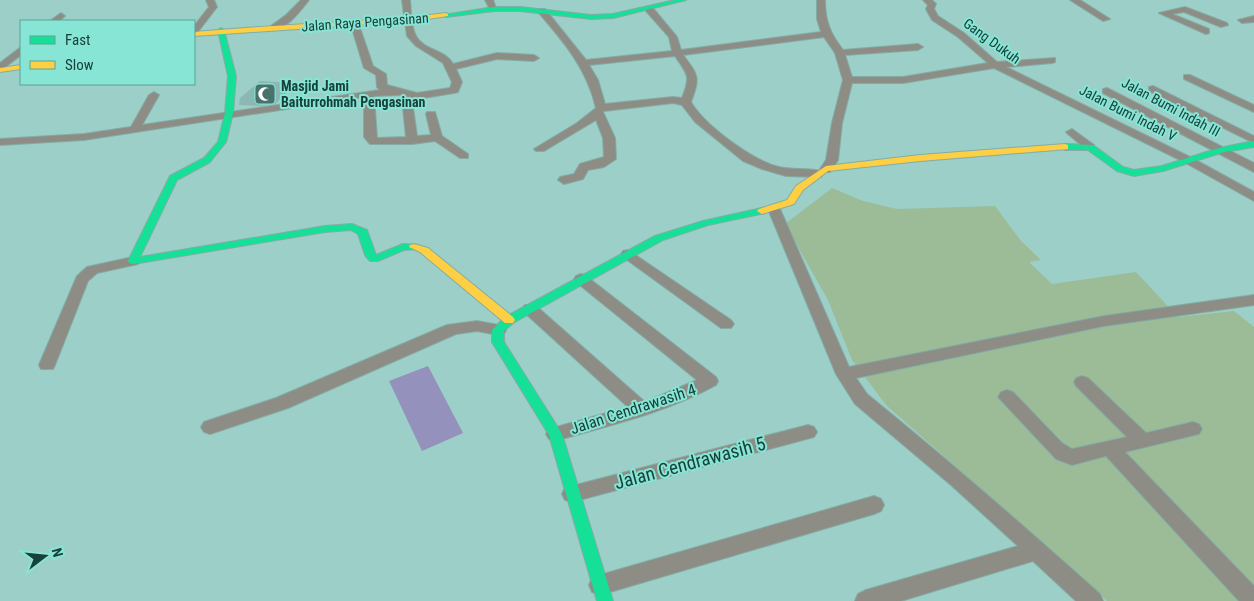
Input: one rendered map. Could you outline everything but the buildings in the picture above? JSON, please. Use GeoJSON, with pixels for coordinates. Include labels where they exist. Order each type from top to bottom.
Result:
{"type":"FeatureCollection","features":[{"type":"Feature","properties":{"kind":"street"},"geometry":{"type":"LineString","coordinates":[[195,31],[213,6],[210,0]]}},
{"type":"Feature","properties":{"kind":"street"},"geometry":{"type":"LineString","coordinates":[[280,28],[305,0]]}},
{"type":"Feature","properties":{"kind":"street"},"geometry":{"type":"LineString","coordinates":[[280,28],[314,0]]}},
{"type":"Feature","properties":{"kind":"street"},"geometry":{"type":"LineString","coordinates":[[355,25],[369,68],[381,74],[382,87],[417,96],[454,90],[458,82],[450,68],[442,58],[419,44],[411,36],[406,0]]}},
{"type":"Feature","properties":{"kind":"street","name":"Jalan Raya Pengasinan"},"geometry":{"type":"LineString","coordinates":[[195,32],[408,21],[491,4],[547,8],[600,17],[684,0]]}},
{"type":"Feature","properties":{"kind":"street"},"geometry":{"type":"LineString","coordinates":[[210,427],[282,402],[453,329],[503,325],[628,254],[684,229],[774,209],[791,202],[799,188],[832,160],[837,123],[848,80],[840,52],[826,34],[821,19],[821,0]]}},
{"type":"Feature","properties":{"kind":"street","name":"Gang Dukuh"},"geometry":{"type":"LineString","coordinates":[[927,0],[932,4],[930,10],[935,18],[961,35],[995,65],[1055,93]]}},
{"type":"Feature","properties":{"kind":"street"},"geometry":{"type":"LineString","coordinates":[[1074,0],[1106,19]]}},
{"type":"Feature","properties":{"kind":"street"},"geometry":{"type":"LineString","coordinates":[[1178,0],[1193,8],[1163,14],[1206,31]]}},
{"type":"Feature","properties":{"kind":"street"},"geometry":{"type":"LineString","coordinates":[[649,6],[672,37],[677,53],[692,73],[694,82],[686,102],[692,115],[701,124],[746,157],[762,166],[802,174],[920,158],[1090,147]]}},
{"type":"Feature","properties":{"kind":"street"},"geometry":{"type":"LineString","coordinates":[[547,8],[583,63],[600,99],[599,111],[609,138],[610,160],[584,167],[579,176],[564,180]]}},
{"type":"Feature","properties":{"kind":"street"},"geometry":{"type":"LineString","coordinates":[[1185,9],[1224,25]]}},
{"type":"Feature","properties":{"kind":"street"},"geometry":{"type":"LineString","coordinates":[[1242,20],[1254,19]]}},
{"type":"Feature","properties":{"kind":"street"},"geometry":{"type":"LineString","coordinates":[[133,261],[173,178],[183,171],[196,167],[216,151],[222,142],[229,113],[232,76],[221,30]]}},
{"type":"Feature","properties":{"kind":"street"},"geometry":{"type":"LineString","coordinates":[[583,63],[826,34]]}},
{"type":"Feature","properties":{"kind":"street"},"geometry":{"type":"LineString","coordinates":[[840,52],[918,47]]}},
{"type":"Feature","properties":{"kind":"street"},"geometry":{"type":"LineString","coordinates":[[0,69],[20,51]]}},
{"type":"Feature","properties":{"kind":"street"},"geometry":{"type":"LineString","coordinates":[[450,68],[497,56],[534,58]]}},
{"type":"Feature","properties":{"kind":"street"},"geometry":{"type":"LineString","coordinates":[[848,80],[903,80],[995,65],[1052,60]]}},
{"type":"Feature","properties":{"kind":"street"},"geometry":{"type":"LineString","coordinates":[[0,69],[20,68]]}},
{"type":"Feature","properties":{"kind":"street"},"geometry":{"type":"LineString","coordinates":[[1186,77],[1254,109]]}},
{"type":"Feature","properties":{"kind":"street"},"geometry":{"type":"LineString","coordinates":[[1154,89],[1254,140]]}},
{"type":"Feature","properties":{"kind":"street","name":"Jalan Bumi Indah III"},"geometry":{"type":"LineString","coordinates":[[1107,90],[1254,168]]}},
{"type":"Feature","properties":{"kind":"street"},"geometry":{"type":"LineString","coordinates":[[0,142],[73,138],[369,93],[400,92]]}},
{"type":"Feature","properties":{"kind":"street"},"geometry":{"type":"LineString","coordinates":[[369,93],[371,140],[412,141],[436,137]]}},
{"type":"Feature","properties":{"kind":"street","name":"Jalan Bumi Indah V"},"geometry":{"type":"LineString","coordinates":[[1055,93],[1188,160],[1254,197]]}},
{"type":"Feature","properties":{"kind":"street"},"geometry":{"type":"LineString","coordinates":[[134,130],[154,95]]}},
{"type":"Feature","properties":{"kind":"street"},"geometry":{"type":"LineString","coordinates":[[540,149],[599,111],[673,100],[686,102]]}},
{"type":"Feature","properties":{"kind":"street"},"geometry":{"type":"LineString","coordinates":[[408,108],[412,141]]}},
{"type":"Feature","properties":{"kind":"street"},"geometry":{"type":"LineString","coordinates":[[431,114],[436,137],[464,156]]}},
{"type":"Feature","properties":{"kind":"street"},"geometry":{"type":"LineString","coordinates":[[1072,132],[1120,169],[1134,173],[1156,170],[1222,150],[1254,144]]}},
{"type":"Feature","properties":{"kind":"street"},"geometry":{"type":"LineString","coordinates":[[774,209],[844,374],[861,399],[958,479],[1092,601]]}},
{"type":"Feature","properties":{"kind":"street"},"geometry":{"type":"LineString","coordinates":[[47,365],[82,279],[92,270],[133,261],[325,229],[352,227],[363,232],[370,255],[374,259],[384,258],[411,245],[424,250],[503,325]]}},
{"type":"Feature","properties":{"kind":"street"},"geometry":{"type":"LineString","coordinates":[[628,254],[726,324]]}},
{"type":"Feature","properties":{"kind":"street","name":"Jalan Cendrawasih 4"},"geometry":{"type":"LineString","coordinates":[[555,434],[641,409],[694,390],[710,381],[581,280]]}},
{"type":"Feature","properties":{"kind":"street"},"geometry":{"type":"LineString","coordinates":[[844,374],[1104,321],[1254,300]]}},
{"type":"Feature","properties":{"kind":"street"},"geometry":{"type":"LineString","coordinates":[[530,309],[641,409]]}},
{"type":"Feature","properties":{"kind":"street"},"geometry":{"type":"LineString","coordinates":[[503,325],[498,342],[555,434],[602,593],[874,505]]}},
{"type":"Feature","properties":{"kind":"street"},"geometry":{"type":"LineString","coordinates":[[1082,382],[1142,440]]}},
{"type":"Feature","properties":{"kind":"street"},"geometry":{"type":"LineString","coordinates":[[1007,397],[1064,454],[1072,457],[1193,429]]}},
{"type":"Feature","properties":{"kind":"street","name":"Jalan Cendrawasih 5"},"geometry":{"type":"LineString","coordinates":[[572,494],[808,432]]}},
{"type":"Feature","properties":{"kind":"street"},"geometry":{"type":"LineString","coordinates":[[1110,448],[1254,601]]}},
{"type":"Feature","properties":{"kind":"street"},"geometry":{"type":"LineString","coordinates":[[866,601],[1038,550]]}},
{"type":"Feature","properties":{"kind":"green space"},"geometry":{"type":"Polygon","coordinates":[[[832,188],[863,201],[897,209],[995,206],[1021,241],[1041,260],[1029,262],[1052,284],[1136,272],[1178,317],[1234,311],[1254,327],[1254,601],[1107,601],[886,405],[852,360],[828,300],[785,224],[832,188]]]}},
{"type":"Feature","properties":{"kind":"shaded area"},"geometry":{"type":"Polygon","coordinates":[[[428,366],[463,433],[422,451],[389,381],[428,366]]]}},
{"type":"Feature","properties":{"kind":"traffic: fast"},"geometry":{"type":"LineString","coordinates":[[446,15],[494,9],[520,9],[591,17],[613,16],[683,0]]}},
{"type":"Feature","properties":{"kind":"traffic: fast"},"geometry":{"type":"LineString","coordinates":[[221,30],[232,76],[229,113],[222,142],[207,160],[173,178],[133,261],[325,229],[352,227],[363,232],[370,255],[374,259],[403,247],[414,247]]}},
{"type":"Feature","properties":{"kind":"traffic: fast"},"geometry":{"type":"LineString","coordinates":[[1065,147],[1090,147],[1120,169],[1134,173],[1163,168],[1222,150],[1254,144]]}},
{"type":"Feature","properties":{"kind":"traffic: fast"},"geometry":{"type":"LineString","coordinates":[[605,601],[555,434],[498,342],[498,330],[509,320],[659,238],[706,223],[762,211]]}},
{"type":"Feature","properties":{"kind":"traffic: slow"},"geometry":{"type":"LineString","coordinates":[[195,34],[257,28],[383,22],[446,15]]}},
{"type":"Feature","properties":{"kind":"traffic: slow"},"geometry":{"type":"LineString","coordinates":[[0,70],[20,67]]}},
{"type":"Feature","properties":{"kind":"traffic: slow"},"geometry":{"type":"LineString","coordinates":[[762,211],[791,202],[799,188],[826,169],[920,158],[1065,147]]}},
{"type":"Feature","properties":{"kind":"traffic: slow"},"geometry":{"type":"LineString","coordinates":[[414,247],[424,250],[509,320]]}},
{"type":"Feature","properties":{"kind":"place","name":"Masjid Jami Baiturrohmah Pengasinan"},"geometry":{"type":"Point","coordinates":[265,94]}}]}
